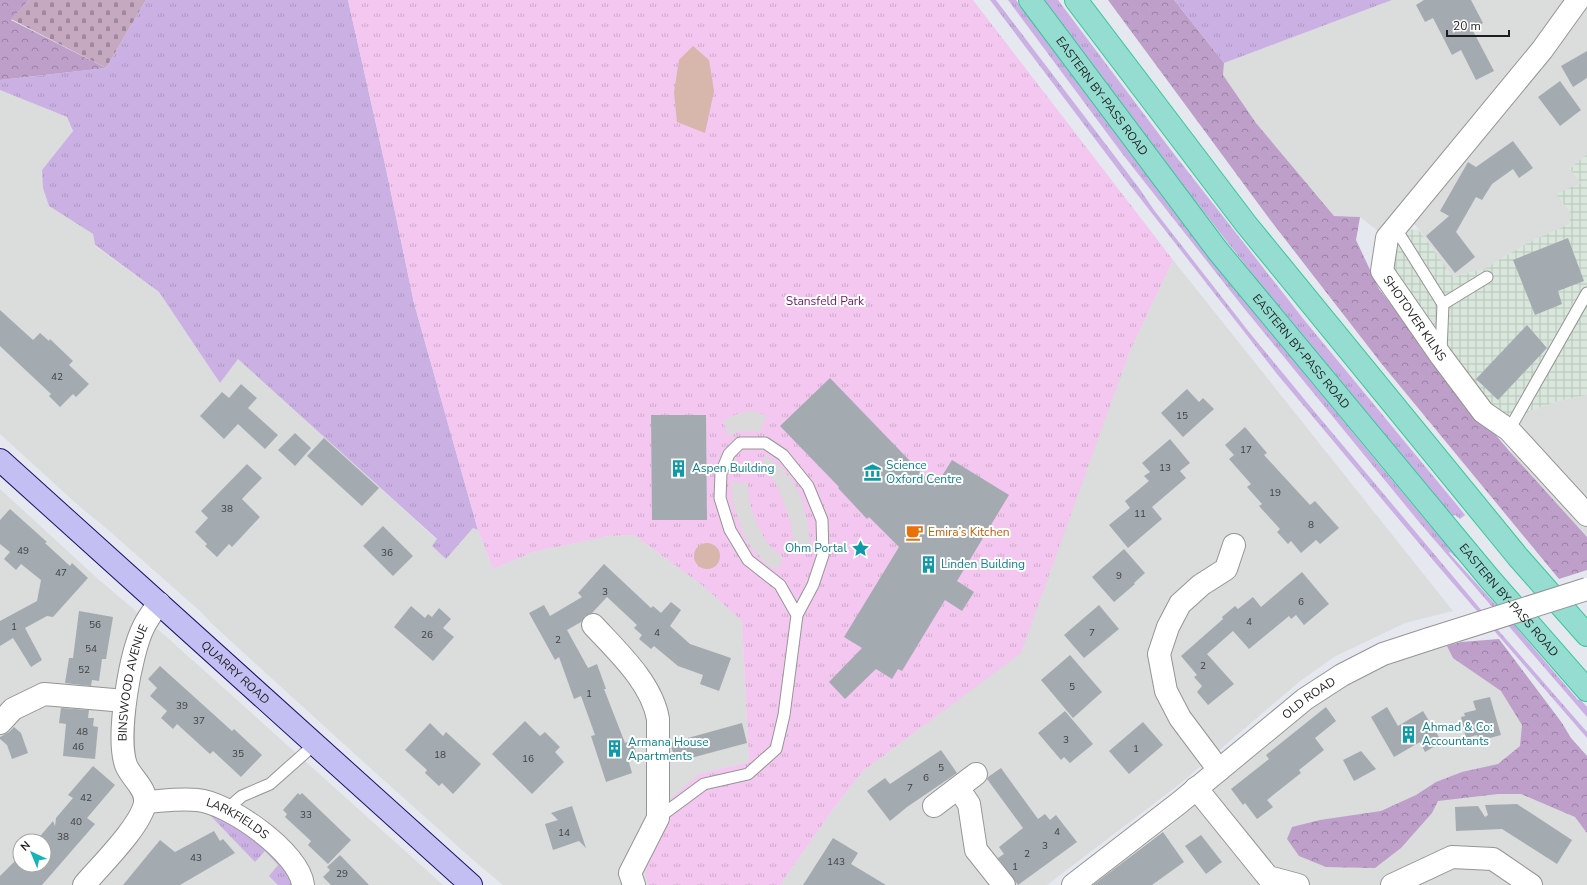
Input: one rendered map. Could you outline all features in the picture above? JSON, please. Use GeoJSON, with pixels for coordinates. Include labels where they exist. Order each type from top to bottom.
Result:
{"type":"FeatureCollection","features":[{"type":"Feature","properties":{"kind":"highway","name":"EASTERN BY-PASS ROAD"},"geometry":{"type":"LineString","coordinates":[[1030,0],[1218,251],[1489,578],[1587,690]]}},
{"type":"Feature","properties":{"kind":"highway"},"geometry":{"type":"LineString","coordinates":[[1076,0],[1246,224],[1518,558],[1587,635]]}},
{"type":"Feature","properties":{"kind":"street","name":"SHOTOVER KILNS"},"geometry":{"type":"LineString","coordinates":[[1578,0],[1542,50],[1396,229],[1387,238],[1382,271],[1441,356],[1483,412],[1509,430],[1587,515]]}},
{"type":"Feature","properties":{"kind":"street","name":"QUARRY ROAD"},"geometry":{"type":"LineString","coordinates":[[0,460],[471,885]]}},
{"type":"Feature","properties":{"kind":"street"},"geometry":{"type":"LineString","coordinates":[[1219,770],[1176,712],[1166,691],[1159,654],[1168,626],[1180,604],[1201,584],[1226,569],[1234,545]]}},
{"type":"Feature","properties":{"kind":"street","name":"OLD ROAD"},"geometry":{"type":"LineString","coordinates":[[1073,885],[1219,770],[1306,699],[1342,675],[1383,654],[1587,589]]}},
{"type":"Feature","properties":{"kind":"street","name":"BINSWOOD AVENUE"},"geometry":{"type":"LineString","coordinates":[[145,802],[141,786],[127,767],[122,748],[125,701],[138,642],[144,625],[159,603]]}},
{"type":"Feature","properties":{"kind":"street"},"geometry":{"type":"LineString","coordinates":[[593,625],[634,670],[656,708],[658,719],[658,818],[630,874],[634,885]]}},
{"type":"Feature","properties":{"kind":"street"},"geometry":{"type":"LineString","coordinates":[[0,723],[13,709],[44,694],[125,701]]}},
{"type":"Feature","properties":{"kind":"street"},"geometry":{"type":"LineString","coordinates":[[934,806],[976,774]]}},
{"type":"Feature","properties":{"kind":"street"},"geometry":{"type":"LineString","coordinates":[[958,788],[969,804],[976,850],[1004,885]]}},
{"type":"Feature","properties":{"kind":"street"},"geometry":{"type":"LineString","coordinates":[[1196,788],[1268,881],[1298,885]]}},
{"type":"Feature","properties":{"kind":"street","name":"LARKFIELDS"},"geometry":{"type":"LineString","coordinates":[[145,802],[198,800],[227,809],[266,836],[293,861],[303,881],[303,885]]}},
{"type":"Feature","properties":{"kind":"street"},"geometry":{"type":"LineString","coordinates":[[84,885],[138,821],[145,802]]}},
{"type":"Feature","properties":{"kind":"street"},"geometry":{"type":"LineString","coordinates":[[1392,885],[1452,857],[1493,859],[1531,885]]}},
{"type":"Feature","properties":{"kind":"lane"},"geometry":{"type":"LineString","coordinates":[[1396,229],[1443,304],[1441,356]]}},
{"type":"Feature","properties":{"kind":"lane"},"geometry":{"type":"LineString","coordinates":[[1443,304],[1487,277]]}},
{"type":"Feature","properties":{"kind":"lane"},"geometry":{"type":"LineString","coordinates":[[1509,430],[1587,293]]}},
{"type":"Feature","properties":{"kind":"lane"},"geometry":{"type":"LineString","coordinates":[[658,818],[704,784],[748,774],[776,749],[784,715],[797,615],[813,585],[823,555],[822,520],[808,486],[783,455],[765,444],[740,443],[729,454],[722,473],[720,498],[730,530],[748,560],[780,585],[797,615]]}},
{"type":"Feature","properties":{"kind":"lane"},"geometry":{"type":"LineString","coordinates":[[227,809],[242,796],[270,784],[315,744]]}},
{"type":"Feature","properties":{"kind":"shaded area"},"geometry":{"type":"Polygon","coordinates":[[[1392,0],[1587,0],[1587,154],[1570,169],[1581,183],[1569,224],[1531,241],[1484,269],[1452,277],[1420,230],[1406,216],[1387,238],[1360,217],[1334,216],[1256,123],[1223,75],[1224,63],[1392,0]]]}},
{"type":"Feature","properties":{"kind":"shaded area"},"geometry":{"type":"Polygon","coordinates":[[[693,46],[709,60],[714,91],[705,133],[677,122],[674,92],[679,60],[693,46]]]}},
{"type":"Feature","properties":{"kind":"shaded area"},"geometry":{"type":"Polygon","coordinates":[[[0,90],[67,117],[73,131],[42,170],[49,206],[93,234],[95,246],[159,292],[220,383],[238,358],[437,540],[432,546],[446,559],[473,528],[478,530],[493,569],[533,552],[609,536],[634,535],[703,586],[742,621],[749,762],[699,774],[645,875],[648,885],[503,885],[368,766],[211,623],[201,612],[79,506],[0,434],[0,90]]]}},
{"type":"Feature","properties":{"kind":"shaded area"},"geometry":{"type":"Polygon","coordinates":[[[1587,154],[1587,395],[1558,401],[1530,411],[1509,430],[1382,271],[1396,229],[1419,230],[1453,277],[1484,269],[1531,241],[1569,224],[1571,213],[1556,194],[1581,183],[1570,169],[1587,154]]]}},
{"type":"Feature","properties":{"kind":"shaded area"},"geometry":{"type":"Polygon","coordinates":[[[1173,260],[1453,611],[1405,623],[1334,657],[1299,682],[1181,783],[1047,885],[780,885],[834,808],[863,771],[943,711],[1129,353],[1173,260]]]}},
{"type":"Feature","properties":{"kind":"shaded area"},"geometry":{"type":"Polygon","coordinates":[[[1587,395],[1587,537],[1511,453],[1509,430],[1530,411],[1558,401],[1587,395]]]}},
{"type":"Feature","properties":{"kind":"shaded area"},"geometry":{"type":"Polygon","coordinates":[[[752,411],[766,415],[760,433],[754,431],[738,432],[729,436],[723,421],[737,414],[752,411]]]}},
{"type":"Feature","properties":{"kind":"shaded area"},"geometry":{"type":"Polygon","coordinates":[[[764,455],[781,467],[793,482],[801,497],[808,524],[811,549],[793,548],[791,523],[778,487],[769,474],[764,473],[764,455]]]}},
{"type":"Feature","properties":{"kind":"shaded area"},"geometry":{"type":"Polygon","coordinates":[[[731,482],[748,483],[749,501],[757,524],[767,543],[783,558],[777,570],[767,565],[747,542],[733,504],[731,482]]]}},
{"type":"Feature","properties":{"kind":"shaded area"},"geometry":{"type":"Polygon","coordinates":[[[0,489],[98,579],[169,639],[443,885],[0,885],[0,489]]]}},
{"type":"Feature","properties":{"kind":"shaded area"},"geometry":{"type":"Polygon","coordinates":[[[707,543],[716,547],[720,556],[716,565],[707,569],[698,565],[694,556],[698,547],[707,543]]]}},
{"type":"Feature","properties":{"kind":"shaded area"},"geometry":{"type":"Polygon","coordinates":[[[1461,642],[1571,738],[1587,756],[1587,885],[1092,885],[1163,832],[1330,694],[1355,677],[1413,654],[1461,642]]]}},
{"type":"Feature","properties":{"kind":"green space"},"geometry":{"type":"Polygon","coordinates":[[[0,0],[29,0],[11,20],[106,68],[0,80],[0,0]]]}},
{"type":"Feature","properties":{"kind":"green space"},"geometry":{"type":"Polygon","coordinates":[[[29,0],[146,0],[106,68],[11,19],[29,0]]]}},
{"type":"Feature","properties":{"kind":"green space"},"geometry":{"type":"Polygon","coordinates":[[[146,0],[348,0],[385,164],[414,303],[478,530],[473,528],[446,559],[432,546],[437,539],[238,359],[220,383],[159,292],[95,245],[93,234],[49,206],[43,188],[42,170],[73,131],[67,117],[0,90],[0,80],[106,68],[146,0]]]}},
{"type":"Feature","properties":{"kind":"green space","name":"Stansfeld Park"},"geometry":{"type":"Polygon","coordinates":[[[348,0],[973,0],[1173,260],[1129,353],[1021,653],[863,771],[834,808],[780,885],[648,885],[645,875],[662,806],[699,774],[749,762],[742,621],[703,586],[634,535],[609,536],[533,552],[493,569],[478,530],[414,303],[385,164],[348,0]]]}},
{"type":"Feature","properties":{"kind":"green space"},"geometry":{"type":"Polygon","coordinates":[[[990,0],[996,0],[1139,188],[1154,210],[1249,332],[1498,630],[1587,732],[1587,738],[1438,566],[1277,374],[1126,180],[990,0]]]}},
{"type":"Feature","properties":{"kind":"green space"},"geometry":{"type":"Polygon","coordinates":[[[1008,0],[1016,0],[1178,214],[1234,285],[1346,424],[1461,562],[1450,552],[1449,553],[1514,625],[1578,700],[1580,699],[1587,707],[1587,717],[1419,522],[1243,307],[1124,156],[1008,0]]]}},
{"type":"Feature","properties":{"kind":"green space"},"geometry":{"type":"Polygon","coordinates":[[[1042,0],[1058,0],[1171,150],[1305,321],[1465,515],[1460,519],[1455,515],[1450,517],[1268,294],[1135,124],[1042,0]]]}},
{"type":"Feature","properties":{"kind":"green space"},"geometry":{"type":"Polygon","coordinates":[[[1108,0],[1174,0],[1224,63],[1223,75],[1256,123],[1334,216],[1360,217],[1356,240],[1379,289],[1461,394],[1511,453],[1587,537],[1587,570],[1559,579],[1381,363],[1271,221],[1108,0]]]}},
{"type":"Feature","properties":{"kind":"green space"},"geometry":{"type":"Polygon","coordinates":[[[1174,0],[1392,0],[1224,63],[1174,0]]]}},
{"type":"Feature","properties":{"kind":"green space"},"geometry":{"type":"Polygon","coordinates":[[[1499,639],[1562,723],[1571,738],[1587,756],[1587,833],[1575,817],[1521,794],[1498,794],[1438,801],[1432,813],[1401,848],[1375,868],[1326,867],[1299,856],[1287,839],[1292,827],[1320,820],[1381,811],[1416,795],[1436,782],[1462,772],[1498,764],[1520,746],[1522,725],[1501,691],[1453,658],[1447,646],[1461,642],[1499,639]]]}},
{"type":"Feature","properties":{"kind":"green space"},"geometry":{"type":"Polygon","coordinates":[[[207,812],[216,814],[250,836],[270,852],[287,873],[293,885],[278,885],[269,876],[278,865],[265,851],[255,862],[207,812]]]}},
{"type":"Feature","properties":{"kind":"building"},"geometry":{"type":"Polygon","coordinates":[[[1424,0],[1471,0],[1483,23],[1472,29],[1494,71],[1476,80],[1461,50],[1452,55],[1433,18],[1425,22],[1416,5],[1424,0]]]}},
{"type":"Feature","properties":{"kind":"building"},"geometry":{"type":"Polygon","coordinates":[[[1587,51],[1587,78],[1573,87],[1561,66],[1587,51]]]}},
{"type":"Feature","properties":{"kind":"building"},"geometry":{"type":"Polygon","coordinates":[[[1560,81],[1581,110],[1560,126],[1538,97],[1560,81]]]}},
{"type":"Feature","properties":{"kind":"building"},"geometry":{"type":"Polygon","coordinates":[[[1513,141],[1533,168],[1519,178],[1513,169],[1492,184],[1482,200],[1476,197],[1456,232],[1475,257],[1455,273],[1426,236],[1449,216],[1440,211],[1468,162],[1476,167],[1513,141]]]}},
{"type":"Feature","properties":{"kind":"building"},"geometry":{"type":"Polygon","coordinates":[[[1568,238],[1584,281],[1558,291],[1562,304],[1535,315],[1513,260],[1568,238]]]}},
{"type":"Feature","properties":{"kind":"building"},"geometry":{"type":"Polygon","coordinates":[[[0,310],[33,340],[40,333],[49,341],[50,339],[73,361],[69,365],[89,384],[76,397],[73,394],[60,407],[49,396],[51,394],[0,346],[0,310]]]}},
{"type":"Feature","properties":{"kind":"building"},"geometry":{"type":"Polygon","coordinates":[[[1527,325],[1547,348],[1498,400],[1476,379],[1527,325]]]}},
{"type":"Feature","properties":{"kind":"building"},"geometry":{"type":"Polygon","coordinates":[[[830,378],[935,487],[952,460],[1009,495],[957,581],[974,592],[962,611],[945,600],[902,671],[898,669],[892,679],[876,669],[845,699],[829,682],[862,648],[844,637],[899,547],[869,517],[867,519],[838,488],[839,487],[780,426],[830,378]]]}},
{"type":"Feature","properties":{"kind":"building"},"geometry":{"type":"Polygon","coordinates":[[[241,384],[257,398],[248,408],[278,435],[265,449],[238,424],[224,439],[200,416],[222,392],[229,398],[241,384]]]}},
{"type":"Feature","properties":{"kind":"building"},"geometry":{"type":"Polygon","coordinates":[[[1187,389],[1199,402],[1203,398],[1214,409],[1183,437],[1161,413],[1187,389]]]}},
{"type":"Feature","properties":{"kind":"building","name":"Aspen Building"},"geometry":{"type":"Polygon","coordinates":[[[651,415],[706,415],[707,520],[652,520],[651,415]]]}},
{"type":"Feature","properties":{"kind":"building"},"geometry":{"type":"Polygon","coordinates":[[[1245,427],[1267,453],[1264,455],[1310,505],[1315,501],[1339,528],[1320,544],[1316,540],[1301,553],[1291,541],[1288,544],[1277,532],[1280,529],[1259,506],[1262,504],[1247,487],[1251,484],[1229,459],[1234,455],[1225,445],[1245,427]]]}},
{"type":"Feature","properties":{"kind":"building"},"geometry":{"type":"Polygon","coordinates":[[[295,433],[311,448],[295,466],[278,450],[295,433]]]}},
{"type":"Feature","properties":{"kind":"building"},"geometry":{"type":"Polygon","coordinates":[[[324,438],[379,488],[362,506],[307,456],[324,438]]]}},
{"type":"Feature","properties":{"kind":"building"},"geometry":{"type":"Polygon","coordinates":[[[1170,439],[1190,463],[1180,471],[1186,478],[1152,507],[1162,519],[1128,548],[1109,525],[1130,508],[1125,501],[1149,481],[1144,476],[1150,472],[1142,463],[1170,439]]]}},
{"type":"Feature","properties":{"kind":"building"},"geometry":{"type":"Polygon","coordinates":[[[247,464],[262,478],[242,499],[260,517],[232,547],[229,544],[217,557],[205,546],[207,544],[195,532],[208,518],[201,511],[247,464]]]}},
{"type":"Feature","properties":{"kind":"building"},"geometry":{"type":"Polygon","coordinates":[[[10,509],[47,542],[45,543],[70,566],[72,563],[88,578],[53,617],[47,616],[25,628],[42,660],[31,667],[13,638],[0,646],[0,621],[37,601],[41,580],[21,564],[16,570],[4,559],[10,552],[0,544],[0,520],[10,509]]]}},
{"type":"Feature","properties":{"kind":"building"},"geometry":{"type":"Polygon","coordinates":[[[383,526],[413,556],[393,576],[363,546],[383,526]]]}},
{"type":"Feature","properties":{"kind":"building"},"geometry":{"type":"Polygon","coordinates":[[[1124,549],[1145,573],[1134,583],[1135,584],[1114,602],[1092,577],[1124,549]]]}},
{"type":"Feature","properties":{"kind":"building"},"geometry":{"type":"Polygon","coordinates":[[[604,564],[651,608],[653,606],[661,613],[671,602],[681,610],[670,626],[690,644],[731,658],[719,691],[700,684],[703,675],[678,666],[654,646],[651,649],[639,639],[642,635],[634,628],[637,625],[607,597],[592,613],[585,616],[581,622],[567,630],[588,668],[597,664],[606,689],[604,689],[625,743],[632,740],[637,756],[628,759],[632,773],[606,782],[591,736],[595,735],[581,696],[574,699],[559,657],[555,660],[529,613],[544,605],[550,616],[582,597],[578,593],[604,564]]]}},
{"type":"Feature","properties":{"kind":"building"},"geometry":{"type":"Polygon","coordinates":[[[1302,572],[1329,604],[1304,625],[1296,615],[1291,619],[1289,616],[1249,649],[1233,631],[1207,654],[1234,684],[1208,705],[1197,692],[1202,686],[1194,677],[1197,675],[1181,656],[1223,619],[1222,617],[1235,606],[1238,609],[1253,597],[1261,607],[1302,572]]]}},
{"type":"Feature","properties":{"kind":"building"},"geometry":{"type":"Polygon","coordinates":[[[1099,605],[1119,629],[1084,658],[1064,635],[1099,605]]]}},
{"type":"Feature","properties":{"kind":"building"},"geometry":{"type":"Polygon","coordinates":[[[411,606],[425,618],[428,614],[432,617],[439,608],[451,619],[443,628],[454,637],[433,661],[394,627],[411,606]]]}},
{"type":"Feature","properties":{"kind":"building"},"geometry":{"type":"Polygon","coordinates":[[[79,611],[113,617],[106,659],[102,659],[99,681],[92,680],[91,686],[65,683],[69,658],[73,658],[79,611]]]}},
{"type":"Feature","properties":{"kind":"building"},"geometry":{"type":"Polygon","coordinates":[[[1070,655],[1102,692],[1073,718],[1041,680],[1070,655]]]}},
{"type":"Feature","properties":{"kind":"building"},"geometry":{"type":"Polygon","coordinates":[[[160,666],[232,731],[234,729],[262,755],[241,777],[213,751],[210,754],[177,724],[173,729],[161,718],[167,711],[150,696],[157,688],[148,679],[160,666]]]}},
{"type":"Feature","properties":{"kind":"building"},"geometry":{"type":"Polygon","coordinates":[[[1490,697],[1501,735],[1479,741],[1477,735],[1466,738],[1461,717],[1465,716],[1464,713],[1476,710],[1473,701],[1490,697]]]}},
{"type":"Feature","properties":{"kind":"building"},"geometry":{"type":"Polygon","coordinates":[[[1326,707],[1336,721],[1315,738],[1324,750],[1299,770],[1301,773],[1267,800],[1273,807],[1257,819],[1245,803],[1243,805],[1231,789],[1269,759],[1266,755],[1326,707]]]}},
{"type":"Feature","properties":{"kind":"building","name":"Ahmad & Co: Accountants"},"geometry":{"type":"Polygon","coordinates":[[[1387,707],[1398,726],[1423,711],[1442,742],[1425,752],[1420,742],[1394,757],[1371,717],[1387,707]]]}},
{"type":"Feature","properties":{"kind":"building"},"geometry":{"type":"Polygon","coordinates":[[[61,708],[89,710],[88,718],[94,718],[93,726],[98,727],[95,759],[63,756],[66,724],[59,723],[61,708]]]}},
{"type":"Feature","properties":{"kind":"building"},"geometry":{"type":"Polygon","coordinates":[[[1065,711],[1093,744],[1070,763],[1064,757],[1061,760],[1038,733],[1065,711]]]}},
{"type":"Feature","properties":{"kind":"building"},"geometry":{"type":"Polygon","coordinates":[[[525,721],[540,736],[545,732],[560,747],[555,752],[564,762],[532,794],[492,754],[525,721]]]}},
{"type":"Feature","properties":{"kind":"building"},"geometry":{"type":"Polygon","coordinates":[[[1143,722],[1163,745],[1129,774],[1109,751],[1143,722]]]}},
{"type":"Feature","properties":{"kind":"building"},"geometry":{"type":"Polygon","coordinates":[[[430,723],[443,736],[446,732],[481,764],[453,794],[442,783],[439,786],[425,773],[427,770],[405,750],[430,723]]]}},
{"type":"Feature","properties":{"kind":"building"},"geometry":{"type":"Polygon","coordinates":[[[742,723],[747,743],[676,762],[670,743],[742,723]]]}},
{"type":"Feature","properties":{"kind":"building"},"geometry":{"type":"Polygon","coordinates":[[[14,727],[21,733],[28,753],[12,759],[7,745],[0,739],[0,737],[14,727]]]}},
{"type":"Feature","properties":{"kind":"building"},"geometry":{"type":"Polygon","coordinates":[[[941,750],[957,773],[907,807],[890,821],[867,791],[885,778],[890,784],[941,750]]]}},
{"type":"Feature","properties":{"kind":"building"},"geometry":{"type":"Polygon","coordinates":[[[1361,751],[1376,769],[1354,781],[1343,760],[1361,751]]]}},
{"type":"Feature","properties":{"kind":"building"},"geometry":{"type":"Polygon","coordinates":[[[93,766],[115,785],[87,818],[95,824],[42,885],[0,885],[0,876],[12,864],[12,873],[52,873],[52,833],[43,833],[53,821],[55,826],[56,818],[73,798],[68,795],[93,766]]]}},
{"type":"Feature","properties":{"kind":"building"},"geometry":{"type":"Polygon","coordinates":[[[1001,768],[1038,819],[1045,814],[1050,820],[1056,815],[1077,842],[1018,885],[998,858],[1004,854],[999,847],[1023,828],[987,779],[1001,768]]]}},
{"type":"Feature","properties":{"kind":"building"},"geometry":{"type":"Polygon","coordinates":[[[298,793],[300,795],[302,793],[351,840],[328,864],[308,845],[311,841],[285,817],[287,814],[283,810],[298,793]]]}},
{"type":"Feature","properties":{"kind":"building"},"geometry":{"type":"Polygon","coordinates":[[[1517,804],[1572,840],[1557,864],[1502,829],[1456,831],[1455,807],[1478,806],[1485,817],[1488,815],[1485,805],[1517,804]]]}},
{"type":"Feature","properties":{"kind":"building"},"geometry":{"type":"Polygon","coordinates":[[[572,806],[586,848],[579,841],[553,850],[545,824],[558,820],[551,813],[572,806]]]}},
{"type":"Feature","properties":{"kind":"building"},"geometry":{"type":"Polygon","coordinates":[[[214,831],[220,841],[223,839],[235,853],[180,885],[123,885],[160,840],[175,852],[214,831]]]}},
{"type":"Feature","properties":{"kind":"building"},"geometry":{"type":"Polygon","coordinates":[[[1163,832],[1184,862],[1152,885],[1093,885],[1163,832]]]}},
{"type":"Feature","properties":{"kind":"building"},"geometry":{"type":"Polygon","coordinates":[[[1201,835],[1222,862],[1206,874],[1185,846],[1201,835]]]}},
{"type":"Feature","properties":{"kind":"building"},"geometry":{"type":"Polygon","coordinates":[[[833,838],[858,853],[851,864],[886,885],[803,885],[833,838]]]}},
{"type":"Feature","properties":{"kind":"building"},"geometry":{"type":"Polygon","coordinates":[[[340,855],[369,885],[331,885],[323,877],[330,870],[327,867],[340,855]]]}},
{"type":"Feature","properties":{"kind":"place","name":"Aspen Building"},"geometry":{"type":"Point","coordinates":[679,468]}},
{"type":"Feature","properties":{"kind":"place","name":"Science Oxford Centre"},"geometry":{"type":"Point","coordinates":[873,472]}},
{"type":"Feature","properties":{"kind":"place","name":"Emira’s Kitchen"},"geometry":{"type":"Point","coordinates":[915,532]}},
{"type":"Feature","properties":{"kind":"place","name":"Ohm Portal"},"geometry":{"type":"Point","coordinates":[860,548]}},
{"type":"Feature","properties":{"kind":"place","name":"Linden Building"},"geometry":{"type":"Point","coordinates":[928,564]}},
{"type":"Feature","properties":{"kind":"place","name":"Ahmad & Co: Accountants"},"geometry":{"type":"Point","coordinates":[1409,734]}},
{"type":"Feature","properties":{"kind":"place","name":"Armana House Apartments"},"geometry":{"type":"Point","coordinates":[615,749]}}]}
